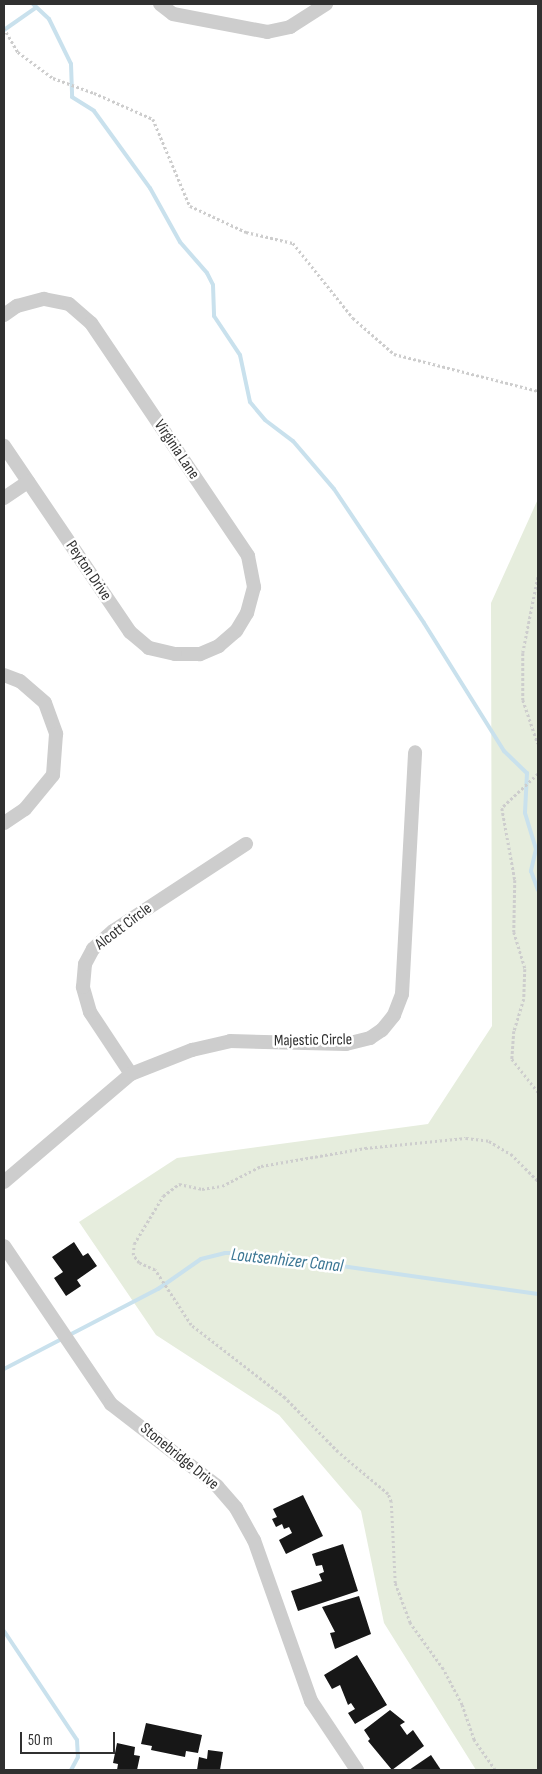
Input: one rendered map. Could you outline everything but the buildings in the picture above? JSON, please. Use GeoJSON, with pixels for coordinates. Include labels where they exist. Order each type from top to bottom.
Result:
{"type":"FeatureCollection","features":[{"type":"Feature","properties":{"kind":"street"},"geometry":{"type":"LineString","coordinates":[[160,4],[173,14],[267,32],[290,27],[326,4]]}},
{"type":"Feature","properties":{"kind":"street","name":"Virginia Lane"},"geometry":{"type":"LineString","coordinates":[[4,315],[16,306],[44,299],[69,304],[91,323],[248,556],[254,586],[247,613],[236,631],[219,646],[200,654]]}},
{"type":"Feature","properties":{"kind":"street","name":"Peyton Drive"},"geometry":{"type":"LineString","coordinates":[[4,446],[130,632],[149,648],[175,654],[200,654]]}},
{"type":"Feature","properties":{"kind":"street"},"geometry":{"type":"LineString","coordinates":[[4,498],[28,482]]}},
{"type":"Feature","properties":{"kind":"street"},"geometry":{"type":"LineString","coordinates":[[4,675],[20,681],[45,704],[56,734],[53,775],[25,809],[4,823]]}},
{"type":"Feature","properties":{"kind":"street","name":"Majestic Circle"},"geometry":{"type":"LineString","coordinates":[[4,1182],[131,1074],[192,1050],[230,1041],[346,1044],[370,1038],[382,1030],[394,1015],[402,994],[415,752]]}},
{"type":"Feature","properties":{"kind":"street","name":"Alcott Circle"},"geometry":{"type":"LineString","coordinates":[[131,1074],[90,1012],[83,987],[89,956],[93,949],[113,931],[246,844]]}},
{"type":"Feature","properties":{"kind":"street","name":"Stonebridge Drive"},"geometry":{"type":"LineString","coordinates":[[4,1246],[111,1404],[217,1486],[236,1508],[254,1540],[311,1701],[357,1770]]}},
{"type":"Feature","properties":{"kind":"path"},"geometry":{"type":"LineString","coordinates":[[4,28],[18,52],[52,78],[76,86],[153,120],[190,206],[246,232],[293,243],[353,318],[394,354],[538,392]]}},
{"type":"Feature","properties":{"kind":"path"},"geometry":{"type":"LineString","coordinates":[[538,578],[523,652],[523,700],[538,744]]}},
{"type":"Feature","properties":{"kind":"path"},"geometry":{"type":"LineString","coordinates":[[538,774],[502,808],[502,825],[515,880],[514,932],[525,969],[524,999],[514,1031],[512,1059],[538,1092]]}},
{"type":"Feature","properties":{"kind":"path"},"geometry":{"type":"LineString","coordinates":[[495,1770],[474,1740],[462,1704],[442,1669],[410,1623],[396,1583],[391,1502],[388,1494],[338,1452],[285,1398],[191,1325],[161,1277],[155,1270],[139,1264],[134,1255],[134,1244],[163,1196],[179,1184],[202,1189],[222,1186],[261,1166],[364,1148],[466,1138],[489,1141],[512,1154],[538,1180]]}},
{"type":"Feature","properties":{"kind":"green space"},"geometry":{"type":"Polygon","coordinates":[[[538,499],[538,1770],[476,1770],[384,1623],[361,1511],[279,1415],[156,1335],[79,1222],[177,1158],[428,1124],[492,1026],[491,603],[538,499]]]}},
{"type":"Feature","properties":{"kind":"waterway"},"geometry":{"type":"LineString","coordinates":[[33,4],[49,19],[71,64],[72,97],[94,111],[150,188],[180,242],[207,273],[213,285],[214,316],[240,355],[250,402],[265,420],[293,441],[334,489],[424,623],[504,751],[527,773],[525,813],[536,849],[531,871],[538,890]]}},
{"type":"Feature","properties":{"kind":"waterway"},"geometry":{"type":"LineString","coordinates":[[4,30],[36,8]]}},
{"type":"Feature","properties":{"kind":"waterway","name":"Loutsenhizer Canal"},"geometry":{"type":"LineString","coordinates":[[4,1369],[158,1289],[201,1259],[225,1253],[250,1253],[538,1294]]}},
{"type":"Feature","properties":{"kind":"waterway"},"geometry":{"type":"LineString","coordinates":[[4,1631],[77,1740],[78,1757],[71,1770]]}}]}
